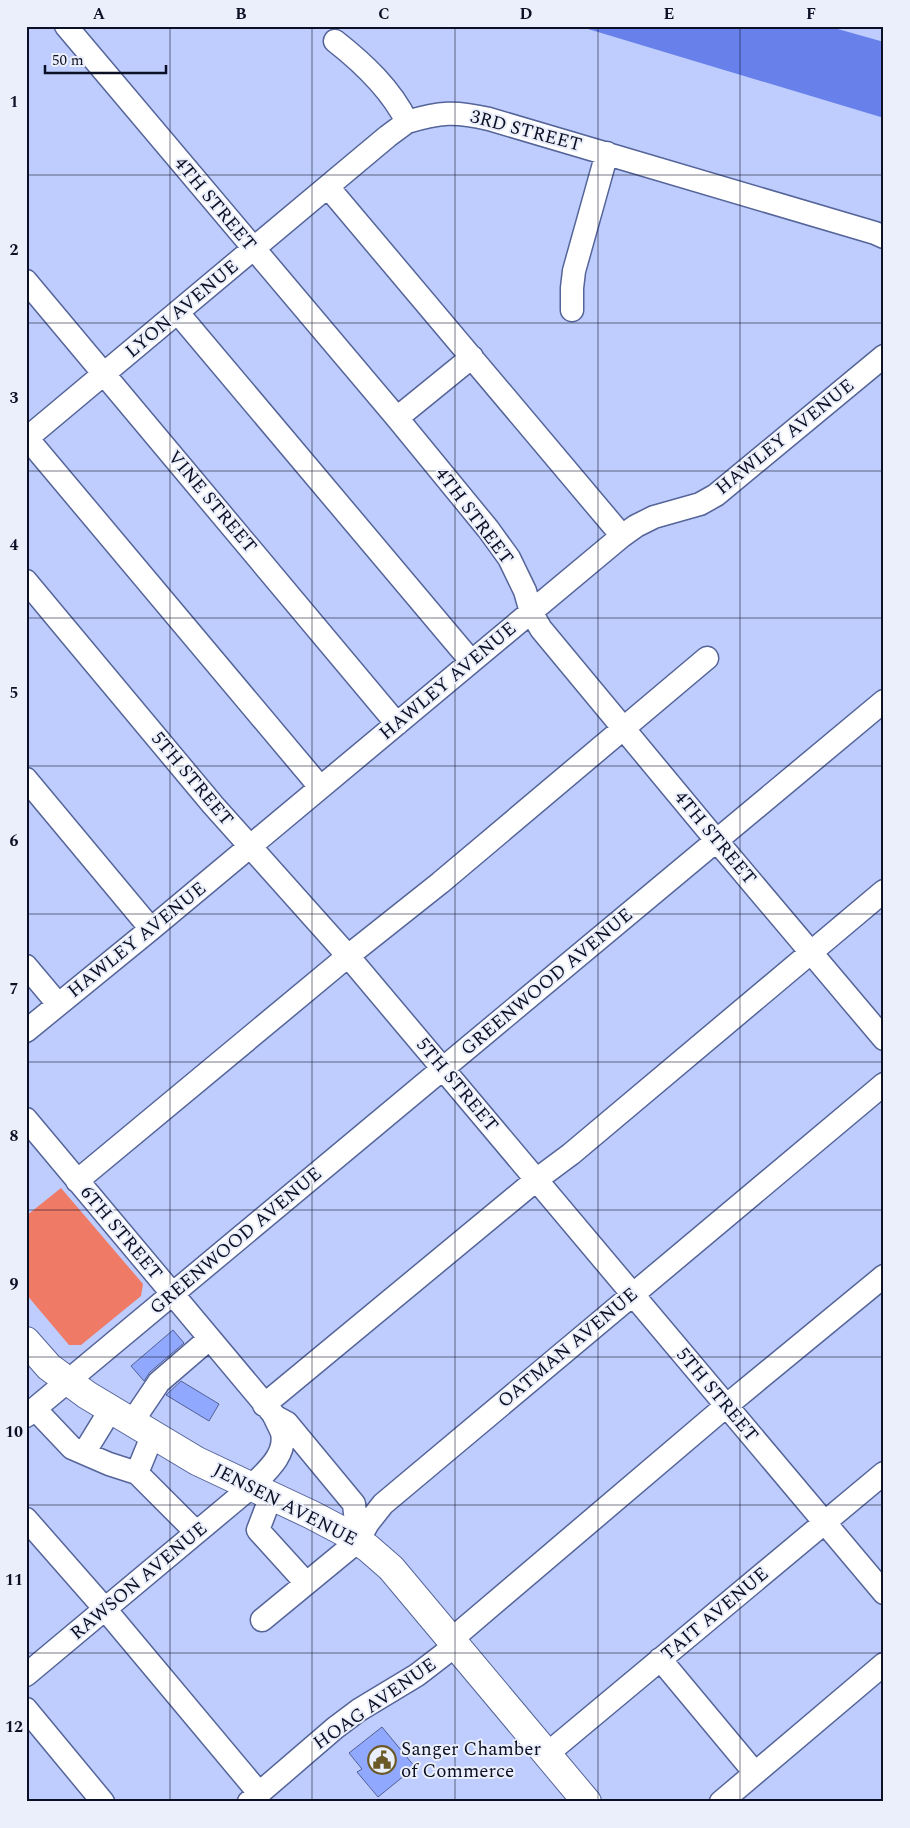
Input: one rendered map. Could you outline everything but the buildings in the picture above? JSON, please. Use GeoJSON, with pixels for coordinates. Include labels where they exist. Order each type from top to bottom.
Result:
{"type":"FeatureCollection","features":[{"type":"Feature","properties":{"kind":"main road","name":"JENSEN AVENUE"},"geometry":{"type":"LineString","coordinates":[[26,1341],[49,1367],[67,1382],[132,1422],[197,1461],[348,1534],[381,1558],[454,1642],[587,1802]]}},
{"type":"Feature","properties":{"kind":"street","name":"4TH STREET"},"geometry":{"type":"LineString","coordinates":[[66,26],[397,418],[488,529],[510,558],[525,591],[531,612],[541,629],[884,1039]]}},
{"type":"Feature","properties":{"kind":"street"},"geometry":{"type":"LineString","coordinates":[[334,41],[368,69],[394,100],[407,122]]}},
{"type":"Feature","properties":{"kind":"street","name":"3RD STREET"},"geometry":{"type":"LineString","coordinates":[[407,122],[434,114],[464,113],[875,233],[884,238]]}},
{"type":"Feature","properties":{"kind":"street","name":"LYON AVENUE"},"geometry":{"type":"LineString","coordinates":[[27,438],[407,122]]}},
{"type":"Feature","properties":{"kind":"street","name":"3RD STREET"},"geometry":{"type":"LineString","coordinates":[[572,310],[574,271],[606,153]]}},
{"type":"Feature","properties":{"kind":"street"},"geometry":{"type":"LineString","coordinates":[[328,187],[622,536]]}},
{"type":"Feature","properties":{"kind":"street","name":"VINE STREET"},"geometry":{"type":"LineString","coordinates":[[26,281],[398,724]]}},
{"type":"Feature","properties":{"kind":"street"},"geometry":{"type":"LineString","coordinates":[[178,313],[471,661]]}},
{"type":"Feature","properties":{"kind":"street","name":"HAWLEY AVENUE"},"geometry":{"type":"LineString","coordinates":[[26,1031],[398,724],[622,536],[654,517],[700,504],[716,495],[884,356]]}},
{"type":"Feature","properties":{"kind":"street"},"geometry":{"type":"LineString","coordinates":[[397,418],[472,357]]}},
{"type":"Feature","properties":{"kind":"street"},"geometry":{"type":"LineString","coordinates":[[27,438],[320,787]]}},
{"type":"Feature","properties":{"kind":"street","name":"5TH STREET"},"geometry":{"type":"LineString","coordinates":[[26,581],[207,797],[348,956],[444,1069],[884,1592]]}},
{"type":"Feature","properties":{"kind":"street"},"geometry":{"type":"LineString","coordinates":[[77,1181],[348,956],[440,883],[707,658]]}},
{"type":"Feature","properties":{"kind":"street","name":"GREENWOOD AVENUE"},"geometry":{"type":"LineString","coordinates":[[30,1412],[884,701]]}},
{"type":"Feature","properties":{"kind":"street"},"geometry":{"type":"LineString","coordinates":[[26,779],[151,929]]}},
{"type":"Feature","properties":{"kind":"street"},"geometry":{"type":"LineString","coordinates":[[269,1410],[536,1180],[571,1154],[884,890]]}},
{"type":"Feature","properties":{"kind":"street"},"geometry":{"type":"LineString","coordinates":[[26,966],[58,1004]]}},
{"type":"Feature","properties":{"kind":"street","name":"OATMAN AVENUE"},"geometry":{"type":"LineString","coordinates":[[262,1620],[358,1541],[368,1523],[383,1504],[884,1084]]}},
{"type":"Feature","properties":{"kind":"street","name":"6TH STREET"},"geometry":{"type":"LineString","coordinates":[[26,1119],[269,1410],[282,1434],[279,1454],[272,1464],[261,1491]]}},
{"type":"Feature","properties":{"kind":"street","name":"HOAG AVENUE"},"geometry":{"type":"LineString","coordinates":[[254,1798],[335,1728],[359,1710],[417,1675],[726,1406],[884,1276]]}},
{"type":"Feature","properties":{"kind":"street"},"geometry":{"type":"LineString","coordinates":[[84,1453],[132,1422],[159,1382],[209,1339]]}},
{"type":"Feature","properties":{"kind":"street","name":"6TH STREET"},"geometry":{"type":"LineString","coordinates":[[269,1410],[286,1423],[354,1504],[358,1541]]}},
{"type":"Feature","properties":{"kind":"street"},"geometry":{"type":"LineString","coordinates":[[30,1412],[72,1448],[137,1473],[196,1532]]}},
{"type":"Feature","properties":{"kind":"street"},"geometry":{"type":"LineString","coordinates":[[132,1422],[137,1473]]}},
{"type":"Feature","properties":{"kind":"street","name":"TAIT AVENUE"},"geometry":{"type":"LineString","coordinates":[[547,1754],[884,1473]]}},
{"type":"Feature","properties":{"kind":"street"},"geometry":{"type":"LineString","coordinates":[[261,1491],[258,1530],[306,1583]]}},
{"type":"Feature","properties":{"kind":"street","name":"RAWSON AVENUE"},"geometry":{"type":"LineString","coordinates":[[26,1675],[196,1532],[261,1491]]}},
{"type":"Feature","properties":{"kind":"street"},"geometry":{"type":"LineString","coordinates":[[26,1518],[105,1609],[254,1798]]}},
{"type":"Feature","properties":{"kind":"street"},"geometry":{"type":"LineString","coordinates":[[660,1660],[755,1773]]}},
{"type":"Feature","properties":{"kind":"street"},"geometry":{"type":"LineString","coordinates":[[721,1802],[884,1664]]}},
{"type":"Feature","properties":{"kind":"street"},"geometry":{"type":"LineString","coordinates":[[26,1710],[103,1802]]}},
{"type":"Feature","properties":{"kind":"shaded area"},"geometry":{"type":"Polygon","coordinates":[[[61,1188],[143,1284],[141,1296],[81,1345],[69,1345],[26,1294],[26,1216],[61,1188]]]}},
{"type":"Feature","properties":{"kind":"water"},"geometry":{"type":"Polygon","coordinates":[[[578,26],[827,26],[884,42],[884,118],[578,26]]]}},
{"type":"Feature","properties":{"kind":"place","name":"Sanger Chamber of Commerce"},"geometry":{"type":"Point","coordinates":[382,1760]}}]}
